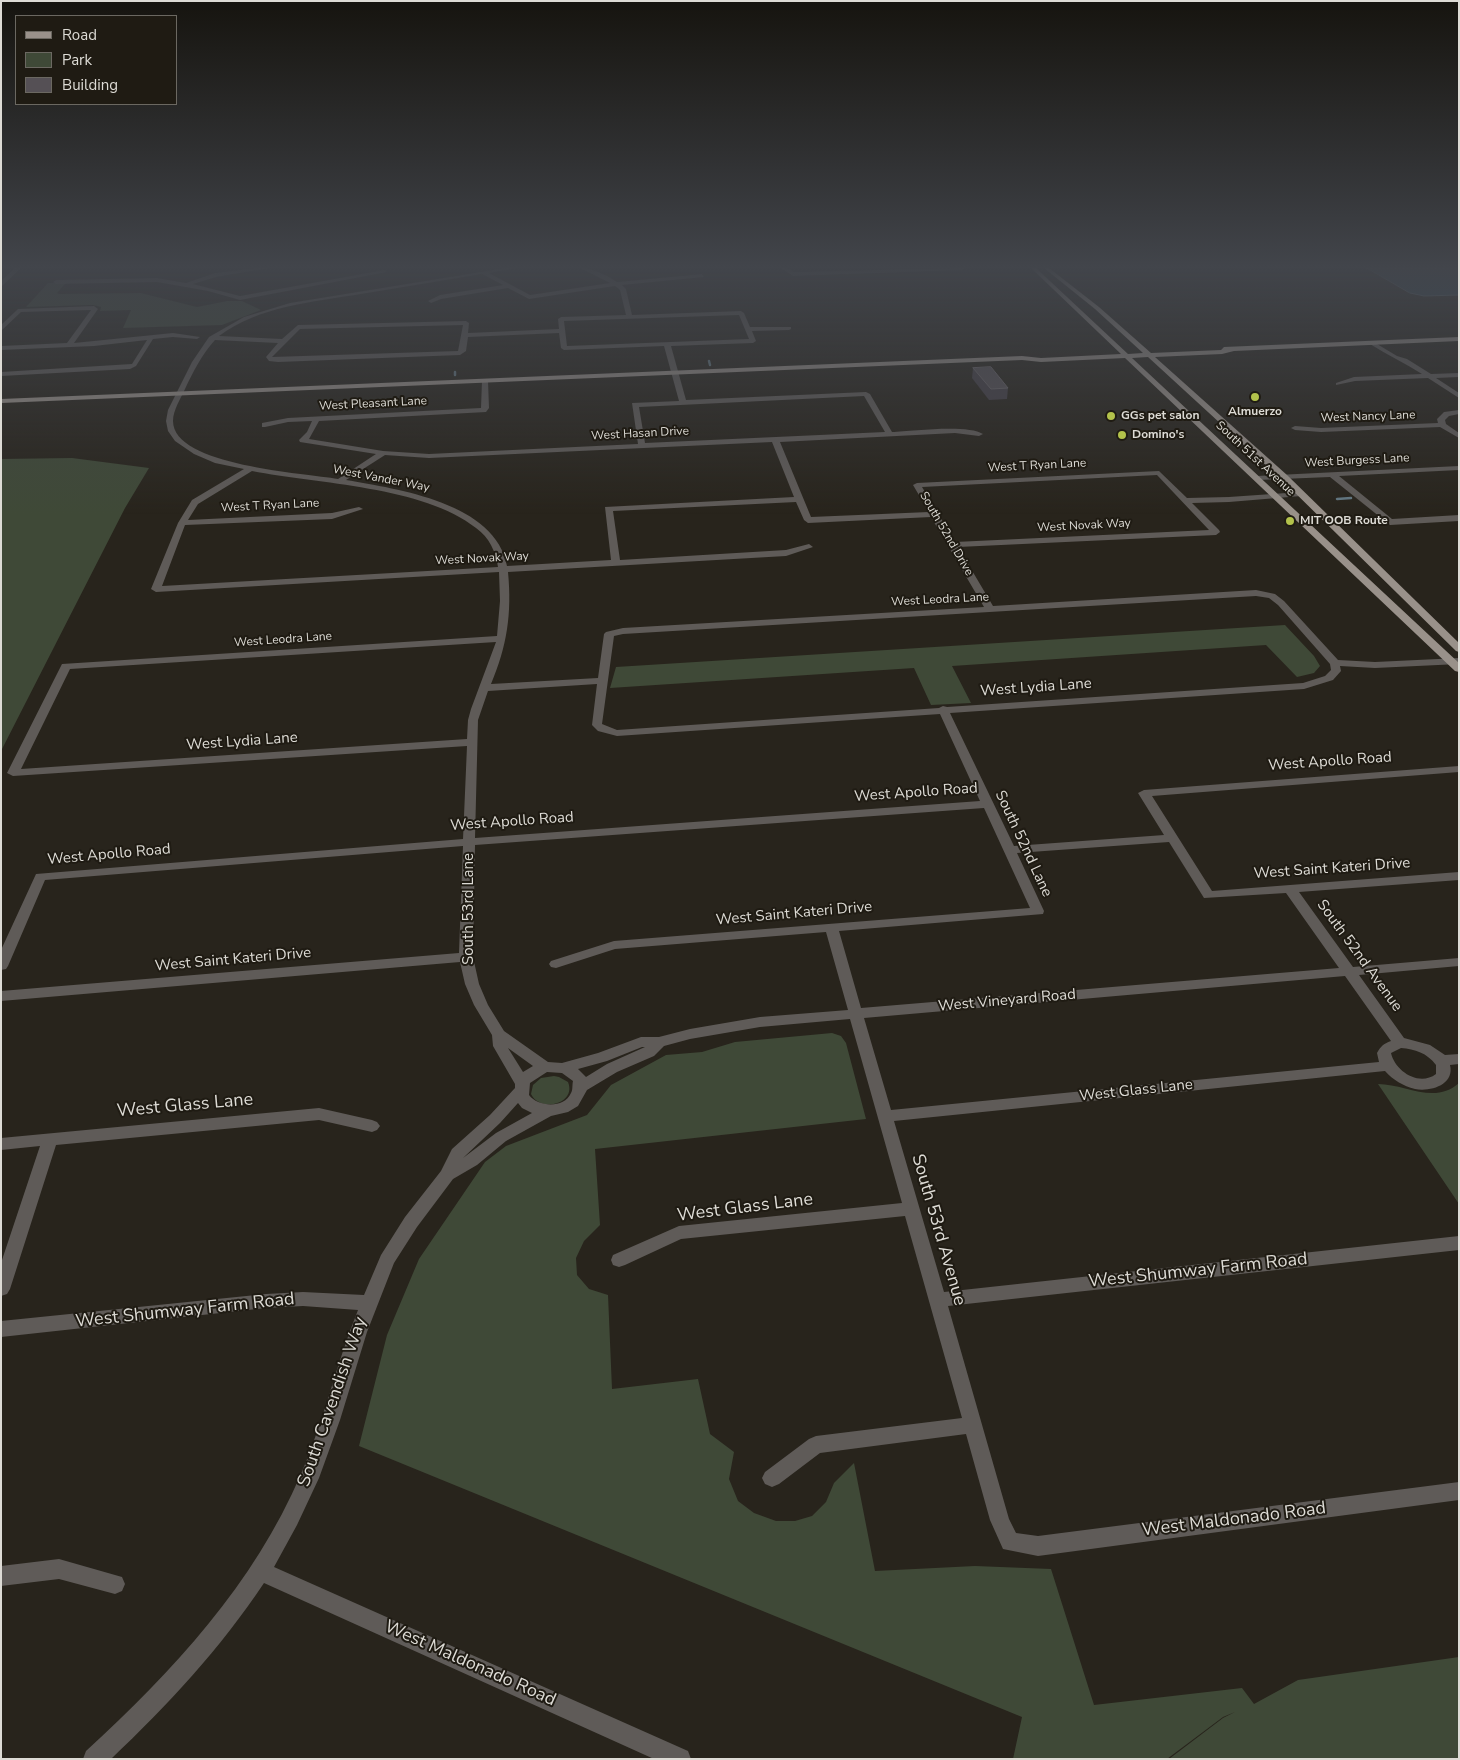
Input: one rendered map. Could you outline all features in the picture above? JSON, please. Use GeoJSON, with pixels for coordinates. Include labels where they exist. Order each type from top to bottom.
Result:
{"type":"FeatureCollection","features":[{"type":"Feature","properties":{"kind":"main road","name":"South 51st Avenue"},"geometry":{"type":"LineString","coordinates":[[1122,350],[1456,664]]}},
{"type":"Feature","properties":{"kind":"main road","name":"South 51st Avenue"},"geometry":{"type":"LineString","coordinates":[[1144,350],[1284,477],[1459,649]]}},
{"type":"Feature","properties":{"kind":"main road"},"geometry":{"type":"LineString","coordinates":[[1,401],[1022,358],[1041,360],[1126,354],[1222,352],[1230,350]]}},
{"type":"Feature","properties":{"kind":"main road"},"geometry":{"type":"LineString","coordinates":[[1170,396],[1199,410],[1211,411]]}},
{"type":"Feature","properties":{"kind":"street"},"geometry":{"type":"LineString","coordinates":[[1,374],[130,367],[134,365],[143,350]]}},
{"type":"Feature","properties":{"kind":"street","name":"West Vander Way"},"geometry":{"type":"LineString","coordinates":[[204,350],[181,393],[170,419],[171,428],[176,437],[186,446],[207,457],[250,469],[403,493],[458,511],[475,522],[493,539],[501,554],[503,571]]}},
{"type":"Feature","properties":{"kind":"street"},"geometry":{"type":"LineString","coordinates":[[274,350],[269,357],[271,360],[460,353],[463,350]]}},
{"type":"Feature","properties":{"kind":"street"},"geometry":{"type":"LineString","coordinates":[[669,350],[683,402]]}},
{"type":"Feature","properties":{"kind":"street"},"geometry":{"type":"LineString","coordinates":[[1384,350],[1405,360],[1459,396]]}},
{"type":"Feature","properties":{"kind":"street"},"geometry":{"type":"LineString","coordinates":[[1395,350],[1406,357],[1405,360]]}},
{"type":"Feature","properties":{"kind":"street"},"geometry":{"type":"LineString","coordinates":[[1338,384],[1354,379],[1459,375]]}},
{"type":"Feature","properties":{"kind":"street","name":"West Pleasant Lane"},"geometry":{"type":"LineString","coordinates":[[265,425],[288,420],[317,418],[483,410],[485,408],[485,381]]}},
{"type":"Feature","properties":{"kind":"street"},"geometry":{"type":"LineString","coordinates":[[642,446],[635,405],[683,402],[866,394],[890,434]]}},
{"type":"Feature","properties":{"kind":"street","name":"West Nancy Lane"},"geometry":{"type":"LineString","coordinates":[[1295,428],[1321,430],[1441,422],[1447,414],[1459,412]]}},
{"type":"Feature","properties":{"kind":"street","name":"West Hasan Drive"},"geometry":{"type":"LineString","coordinates":[[317,418],[310,433],[303,440],[383,453],[429,456],[955,431],[979,434]]}},
{"type":"Feature","properties":{"kind":"street"},"geometry":{"type":"LineString","coordinates":[[1441,422],[1459,436]]}},
{"type":"Feature","properties":{"kind":"street"},"geometry":{"type":"LineString","coordinates":[[774,439],[808,520],[935,514]]}},
{"type":"Feature","properties":{"kind":"street"},"geometry":{"type":"LineString","coordinates":[[338,482],[383,453]]}},
{"type":"Feature","properties":{"kind":"street","name":"West Burgess Lane"},"geometry":{"type":"LineString","coordinates":[[1257,478],[1459,468]]}},
{"type":"Feature","properties":{"kind":"street"},"geometry":{"type":"LineString","coordinates":[[182,523],[195,502],[250,469]]}},
{"type":"Feature","properties":{"kind":"street","name":"West T Ryan Lane"},"geometry":{"type":"LineString","coordinates":[[917,485],[1158,473],[1185,500]]}},
{"type":"Feature","properties":{"kind":"street"},"geometry":{"type":"LineString","coordinates":[[1333,475],[1390,522],[1459,518]]}},
{"type":"Feature","properties":{"kind":"street","name":"South 52nd Drive"},"geometry":{"type":"LineString","coordinates":[[917,485],[990,609]]}},
{"type":"Feature","properties":{"kind":"street"},"geometry":{"type":"LineString","coordinates":[[1185,500],[1239,500],[1301,494]]}},
{"type":"Feature","properties":{"kind":"street"},"geometry":{"type":"LineString","coordinates":[[616,564],[608,509],[799,499]]}},
{"type":"Feature","properties":{"kind":"street","name":"West Novak Way"},"geometry":{"type":"LineString","coordinates":[[953,545],[1216,532],[1185,500]]}},
{"type":"Feature","properties":{"kind":"street","name":"West T Ryan Lane"},"geometry":{"type":"LineString","coordinates":[[182,523],[332,516],[359,509]]}},
{"type":"Feature","properties":{"kind":"street","name":"West Novak Way"},"geometry":{"type":"LineString","coordinates":[[182,523],[156,589],[616,564],[786,553],[809,547]]}},
{"type":"Feature","properties":{"kind":"street","name":"South 53rd Lane"},"geometry":{"type":"LineString","coordinates":[[503,571],[502,639],[475,710],[468,842],[466,957],[472,984],[499,1035],[500,1046],[522,1087],[522,1097],[526,1102],[539,1110],[547,1111]]}},
{"type":"Feature","properties":{"kind":"street","name":"West Leodra Lane"},"geometry":{"type":"LineString","coordinates":[[601,681],[609,634],[623,631],[1256,593],[1272,596],[1335,663]]}},
{"type":"Feature","properties":{"kind":"street","name":"West Leodra Lane"},"geometry":{"type":"LineString","coordinates":[[14,773],[66,666],[502,639]]}},
{"type":"Feature","properties":{"kind":"street"},"geometry":{"type":"LineString","coordinates":[[1335,663],[1375,665],[1456,664]]}},
{"type":"Feature","properties":{"kind":"street","name":"West Lydia Lane"},"geometry":{"type":"LineString","coordinates":[[601,681],[597,725],[602,729],[617,733],[943,709],[1304,686],[1329,678],[1336,671],[1335,663]]}},
{"type":"Feature","properties":{"kind":"street"},"geometry":{"type":"LineString","coordinates":[[483,688],[601,681]]}},
{"type":"Feature","properties":{"kind":"street","name":"South 52nd Lane"},"geometry":{"type":"LineString","coordinates":[[943,709],[1038,911]]}},
{"type":"Feature","properties":{"kind":"street","name":"West Lydia Lane"},"geometry":{"type":"LineString","coordinates":[[14,773],[472,742]]}},
{"type":"Feature","properties":{"kind":"street","name":"West Apollo Road"},"geometry":{"type":"LineString","coordinates":[[1171,838],[1144,793],[1459,769]]}},
{"type":"Feature","properties":{"kind":"street","name":"West Apollo Road"},"geometry":{"type":"LineString","coordinates":[[1,966],[40,877],[468,842],[988,804]]}},
{"type":"Feature","properties":{"kind":"street"},"geometry":{"type":"LineString","coordinates":[[1010,850],[1171,838]]}},
{"type":"Feature","properties":{"kind":"street","name":"West Saint Kateri Drive"},"geometry":{"type":"LineString","coordinates":[[1171,838],[1208,895],[1459,876]]}},
{"type":"Feature","properties":{"kind":"street","name":"South 52nd Avenue"},"geometry":{"type":"LineString","coordinates":[[1290,889],[1400,1043]]}},
{"type":"Feature","properties":{"kind":"street","name":"West Saint Kateri Drive"},"geometry":{"type":"LineString","coordinates":[[556,964],[614,945],[1038,911]]}},
{"type":"Feature","properties":{"kind":"street","name":"South 53rd Avenue"},"geometry":{"type":"LineString","coordinates":[[832,927],[1000,1520],[1010,1542]]}},
{"type":"Feature","properties":{"kind":"street","name":"West Saint Kateri Drive"},"geometry":{"type":"LineString","coordinates":[[1,996],[466,957]]}},
{"type":"Feature","properties":{"kind":"street","name":"West Vineyard Road"},"geometry":{"type":"LineString","coordinates":[[562,1068],[602,1057],[641,1042],[659,1042],[738,1025],[1349,970],[1459,962]]}},
{"type":"Feature","properties":{"kind":"street","name":"South 53rd Lane"},"geometry":{"type":"LineString","coordinates":[[499,1035],[515,1044],[529,1057],[546,1068]]}},
{"type":"Feature","properties":{"kind":"street"},"geometry":{"type":"LineString","coordinates":[[547,1111],[564,1108],[571,1104],[576,1099],[581,1087],[612,1068],[648,1052],[659,1042]]}},
{"type":"Feature","properties":{"kind":"street"},"geometry":{"type":"LineString","coordinates":[[1400,1043],[1409,1043],[1428,1050],[1441,1061],[1444,1074],[1440,1080],[1423,1084],[1402,1078],[1386,1066],[1384,1053],[1387,1048],[1400,1043]]}},
{"type":"Feature","properties":{"kind":"street"},"geometry":{"type":"LineString","coordinates":[[1441,1061],[1459,1059]]}},
{"type":"Feature","properties":{"kind":"street","name":"West Glass Lane"},"geometry":{"type":"LineString","coordinates":[[885,1116],[1386,1066]]}},
{"type":"Feature","properties":{"kind":"street"},"geometry":{"type":"LineString","coordinates":[[522,1087],[531,1074],[546,1068],[562,1068],[576,1074],[581,1087]]}},
{"type":"Feature","properties":{"kind":"street","name":"South Cavendish Way"},"geometry":{"type":"LineString","coordinates":[[94,1759],[137,1719],[192,1661],[228,1618],[260,1571],[290,1518],[309,1478],[331,1420],[368,1303],[398,1241],[447,1175],[458,1153],[495,1119],[522,1087]]}},
{"type":"Feature","properties":{"kind":"street","name":"South Cavendish Way"},"geometry":{"type":"LineString","coordinates":[[447,1175],[471,1161],[501,1137],[547,1111]]}},
{"type":"Feature","properties":{"kind":"street","name":"West Glass Lane"},"geometry":{"type":"LineString","coordinates":[[1,1144],[319,1114],[372,1126]]}},
{"type":"Feature","properties":{"kind":"street"},"geometry":{"type":"LineString","coordinates":[[1,1289],[50,1139]]}},
{"type":"Feature","properties":{"kind":"street","name":"West Glass Lane"},"geometry":{"type":"LineString","coordinates":[[619,1260],[679,1233],[911,1209]]}},
{"type":"Feature","properties":{"kind":"street","name":"West Shumway Farm Road"},"geometry":{"type":"LineString","coordinates":[[938,1300],[1459,1243]]}},
{"type":"Feature","properties":{"kind":"street","name":"West Shumway Farm Road"},"geometry":{"type":"LineString","coordinates":[[1,1329],[266,1301],[304,1300],[368,1303]]}},
{"type":"Feature","properties":{"kind":"street"},"geometry":{"type":"LineString","coordinates":[[772,1478],[816,1445],[973,1425]]}},
{"type":"Feature","properties":{"kind":"street","name":"West Maldonado Road"},"geometry":{"type":"LineString","coordinates":[[1010,1542],[1038,1546],[1459,1491]]}},
{"type":"Feature","properties":{"kind":"street"},"geometry":{"type":"LineString","coordinates":[[1,1576],[59,1569],[115,1584]]}},
{"type":"Feature","properties":{"kind":"street","name":"West Maldonado Road"},"geometry":{"type":"LineString","coordinates":[[260,1571],[678,1758]]}},
{"type":"Feature","properties":{"kind":"green space"},"geometry":{"type":"Polygon","coordinates":[[[72,458],[149,468],[125,508],[1,751],[1,459],[72,458]]]}},
{"type":"Feature","properties":{"kind":"green space"},"geometry":{"type":"Polygon","coordinates":[[[1285,625],[1314,656],[1320,666],[1314,673],[1297,677],[1266,645],[952,666],[971,703],[931,705],[914,668],[610,688],[616,667],[1285,625]]]}},
{"type":"Feature","properties":{"kind":"green space"},"geometry":{"type":"Polygon","coordinates":[[[832,1033],[841,1036],[846,1043],[866,1119],[595,1149],[600,1225],[584,1241],[576,1258],[577,1275],[589,1289],[608,1295],[612,1389],[698,1379],[710,1434],[734,1452],[729,1479],[738,1501],[754,1513],[776,1521],[795,1521],[812,1516],[826,1502],[834,1483],[854,1463],[875,1571],[975,1566],[1051,1569],[1094,1705],[1242,1688],[1254,1704],[1298,1680],[1459,1657],[1459,1759],[1169,1759],[1223,1718],[1235,1712],[1223,1717],[1167,1759],[1013,1759],[1022,1717],[359,1446],[387,1335],[419,1259],[485,1162],[506,1146],[587,1115],[611,1085],[666,1055],[702,1052],[735,1042],[832,1033]]]}},
{"type":"Feature","properties":{"kind":"green space"},"geometry":{"type":"Polygon","coordinates":[[[554,1076],[568,1082],[569,1090],[567,1096],[563,1100],[549,1104],[536,1100],[531,1094],[533,1085],[541,1078],[554,1076]]]}},
{"type":"Feature","properties":{"kind":"green space"},"geometry":{"type":"Polygon","coordinates":[[[1459,1083],[1459,1204],[1378,1084],[1430,1093],[1450,1089],[1459,1083]]]}},
{"type":"Feature","properties":{"kind":"building"},"geometry":{"type":"Polygon","coordinates":[[[991,367],[1008,388],[991,389],[973,368],[991,367]]]}},
{"type":"Feature","properties":{"kind":"waterway"},"geometry":{"type":"LineString","coordinates":[[709,361],[710,365]]}},
{"type":"Feature","properties":{"kind":"waterway"},"geometry":{"type":"LineString","coordinates":[[1337,499],[1351,498]]}},
{"type":"Feature","properties":{"kind":"place","name":"Almuerzo"},"geometry":{"type":"Point","coordinates":[1255,397]}},
{"type":"Feature","properties":{"kind":"place","name":"GGs pet salon"},"geometry":{"type":"Point","coordinates":[1111,416]}},
{"type":"Feature","properties":{"kind":"place","name":"Domino's"},"geometry":{"type":"Point","coordinates":[1122,435]}},
{"type":"Feature","properties":{"kind":"place","name":"MIT OOB Route"},"geometry":{"type":"Point","coordinates":[1290,521]}}]}
